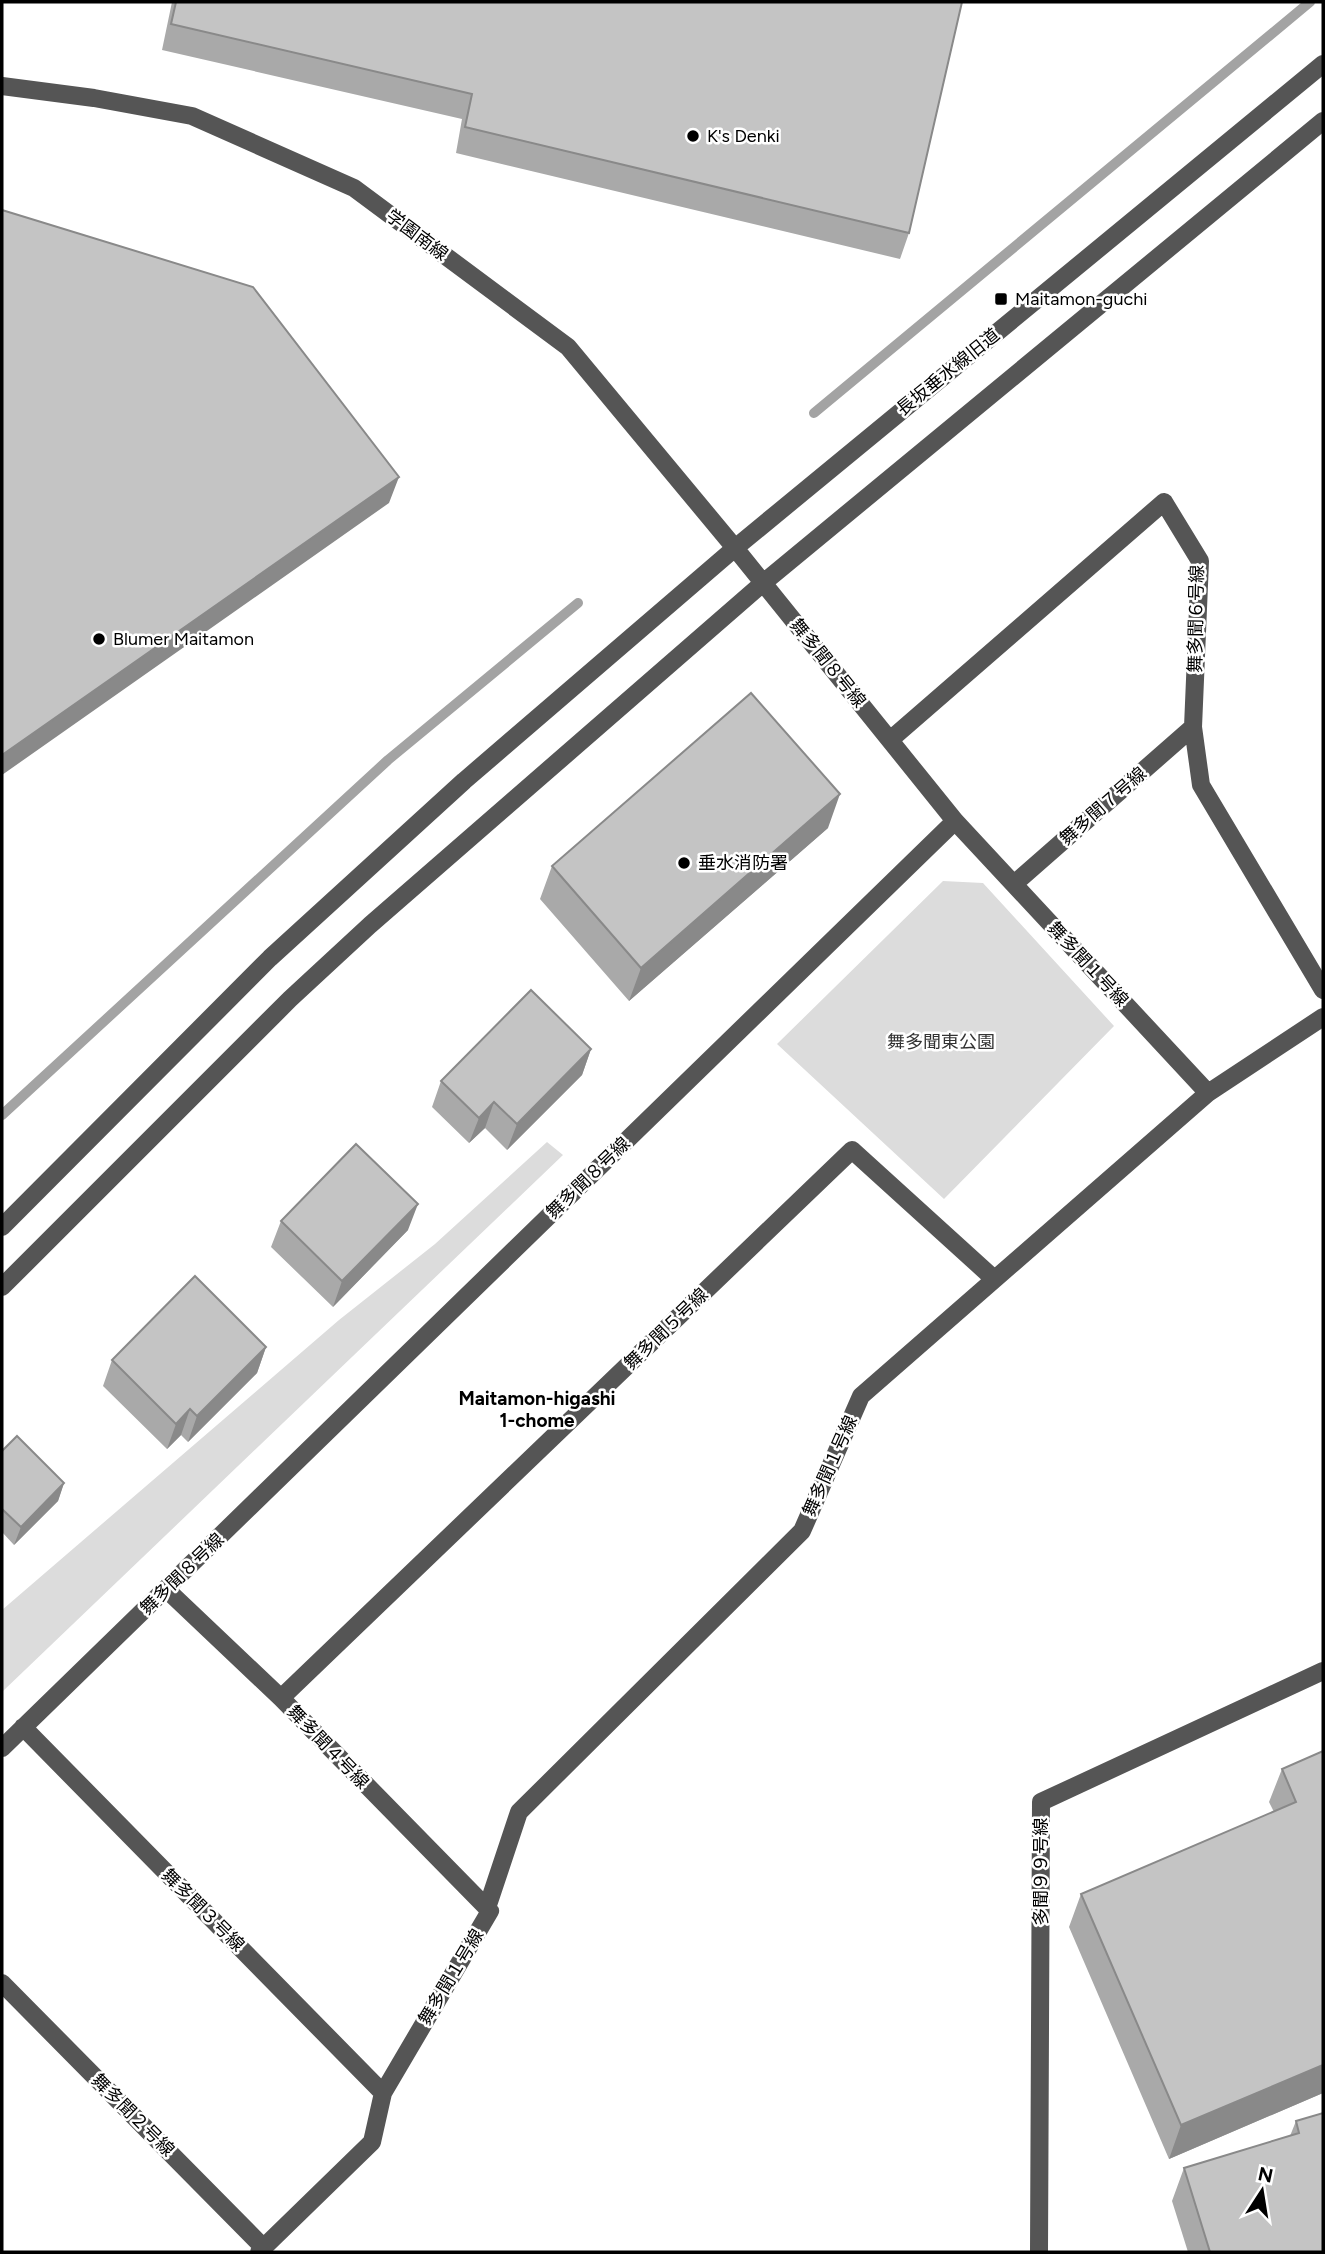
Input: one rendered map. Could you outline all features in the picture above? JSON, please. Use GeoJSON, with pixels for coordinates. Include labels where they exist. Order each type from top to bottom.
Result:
{"type":"FeatureCollection","features":[{"type":"Feature","properties":{"kind":"street","name":"長坂垂水線旧道"},"geometry":{"type":"LineString","coordinates":[[2,1227],[270,958],[464,781],[735,548],[1323,64]]}},
{"type":"Feature","properties":{"kind":"street","name":"学園南線"},"geometry":{"type":"LineString","coordinates":[[2,86],[94,98],[192,116],[354,188],[568,347],[763,583]]}},
{"type":"Feature","properties":{"kind":"street"},"geometry":{"type":"LineString","coordinates":[[2,1287],[290,999],[391,907],[763,583],[1323,121]]}},
{"type":"Feature","properties":{"kind":"street","name":"舞多聞６号線"},"geometry":{"type":"LineString","coordinates":[[890,740],[1164,502],[1200,561],[1193,727],[1201,785],[1323,990]]}},
{"type":"Feature","properties":{"kind":"street","name":"舞多聞８号線"},"geometry":{"type":"LineString","coordinates":[[2,1748],[954,821],[763,583]]}},
{"type":"Feature","properties":{"kind":"street","name":"舞多聞７号線"},"geometry":{"type":"LineString","coordinates":[[1014,884],[1193,727]]}},
{"type":"Feature","properties":{"kind":"street","name":"舞多聞１号線"},"geometry":{"type":"LineString","coordinates":[[261,2250],[372,2142],[383,2093],[490,1911],[487,1908],[519,1812],[802,1531],[860,1396],[1208,1093],[954,821]]}},
{"type":"Feature","properties":{"kind":"street"},"geometry":{"type":"LineString","coordinates":[[1208,1093],[1323,1017]]}},
{"type":"Feature","properties":{"kind":"street","name":"舞多聞５号線"},"geometry":{"type":"LineString","coordinates":[[281,1699],[852,1150],[993,1278]]}},
{"type":"Feature","properties":{"kind":"street","name":"舞多聞４号線"},"geometry":{"type":"LineString","coordinates":[[166,1589],[281,1699],[487,1908]]}},
{"type":"Feature","properties":{"kind":"street","name":"多聞９９号線"},"geometry":{"type":"LineString","coordinates":[[1038,2252],[1041,1802],[1323,1671]]}},
{"type":"Feature","properties":{"kind":"street","name":"舞多聞３号線"},"geometry":{"type":"LineString","coordinates":[[23,1727],[383,2093]]}},
{"type":"Feature","properties":{"kind":"street","name":"舞多聞２号線"},"geometry":{"type":"LineString","coordinates":[[2,1983],[261,2250]]}},
{"type":"Feature","properties":{"kind":"green space","name":"舞多聞東公園"},"geometry":{"type":"Polygon","coordinates":[[[943,881],[983,883],[1114,1026],[944,1199],[777,1044],[943,881]]]}},
{"type":"Feature","properties":{"kind":"green space"},"geometry":{"type":"Polygon","coordinates":[[[547,1142],[563,1155],[2,1692],[2,1610],[339,1320],[435,1244],[547,1142]]]}},
{"type":"Feature","properties":{"kind":"building","name":"K's Denki"},"geometry":{"type":"Polygon","coordinates":[[[176,2],[962,2],[909,233],[465,127],[472,94],[171,24],[176,2]]]}},
{"type":"Feature","properties":{"kind":"building","name":"Blumer Maitamon"},"geometry":{"type":"Polygon","coordinates":[[[2,210],[253,287],[399,477],[2,755],[2,210]]]}},
{"type":"Feature","properties":{"kind":"building","name":"垂水消防署"},"geometry":{"type":"Polygon","coordinates":[[[751,693],[840,794],[641,968],[552,866],[751,693]]]}},
{"type":"Feature","properties":{"kind":"building"},"geometry":{"type":"Polygon","coordinates":[[[531,990],[591,1049],[517,1124],[494,1102],[479,1118],[441,1081],[531,990]]]}},
{"type":"Feature","properties":{"kind":"building"},"geometry":{"type":"Polygon","coordinates":[[[356,1144],[418,1204],[342,1281],[281,1221],[356,1144]]]}},
{"type":"Feature","properties":{"kind":"building"},"geometry":{"type":"Polygon","coordinates":[[[195,1276],[266,1347],[197,1416],[190,1409],[176,1424],[112,1360],[195,1276]]]}},
{"type":"Feature","properties":{"kind":"building"},"geometry":{"type":"Polygon","coordinates":[[[17,1436],[64,1483],[21,1527],[2,1511],[2,1451],[17,1436]]]}},
{"type":"Feature","properties":{"kind":"building"},"geometry":{"type":"Polygon","coordinates":[[[1323,1751],[1323,2065],[1181,2125],[1081,1894],[1296,1802],[1282,1769],[1323,1751]]]}},
{"type":"Feature","properties":{"kind":"building"},"geometry":{"type":"Polygon","coordinates":[[[1323,2113],[1323,2252],[1210,2252],[1184,2168],[1299,2133],[1296,2121],[1323,2113]]]}},
{"type":"Feature","properties":{"kind":"waterway"},"geometry":{"type":"LineString","coordinates":[[814,413],[1310,2]]}},
{"type":"Feature","properties":{"kind":"waterway"},"geometry":{"type":"LineString","coordinates":[[2,1115],[388,760],[578,603]]}},
{"type":"Feature","properties":{"kind":"place","name":"K's Denki"},"geometry":{"type":"Point","coordinates":[693,136]}},
{"type":"Feature","properties":{"kind":"place","name":"Maitamon-guchi"},"geometry":{"type":"Point","coordinates":[1001,299]}},
{"type":"Feature","properties":{"kind":"place","name":"Blumer Maitamon"},"geometry":{"type":"Point","coordinates":[99,639]}},
{"type":"Feature","properties":{"kind":"place","name":"垂水消防署"},"geometry":{"type":"Point","coordinates":[684,863]}},
{"type":"Feature","properties":{"kind":"district","name":"Maitamon-higashi 1-chome"},"geometry":{"type":"Point","coordinates":[537,1409]}}]}
